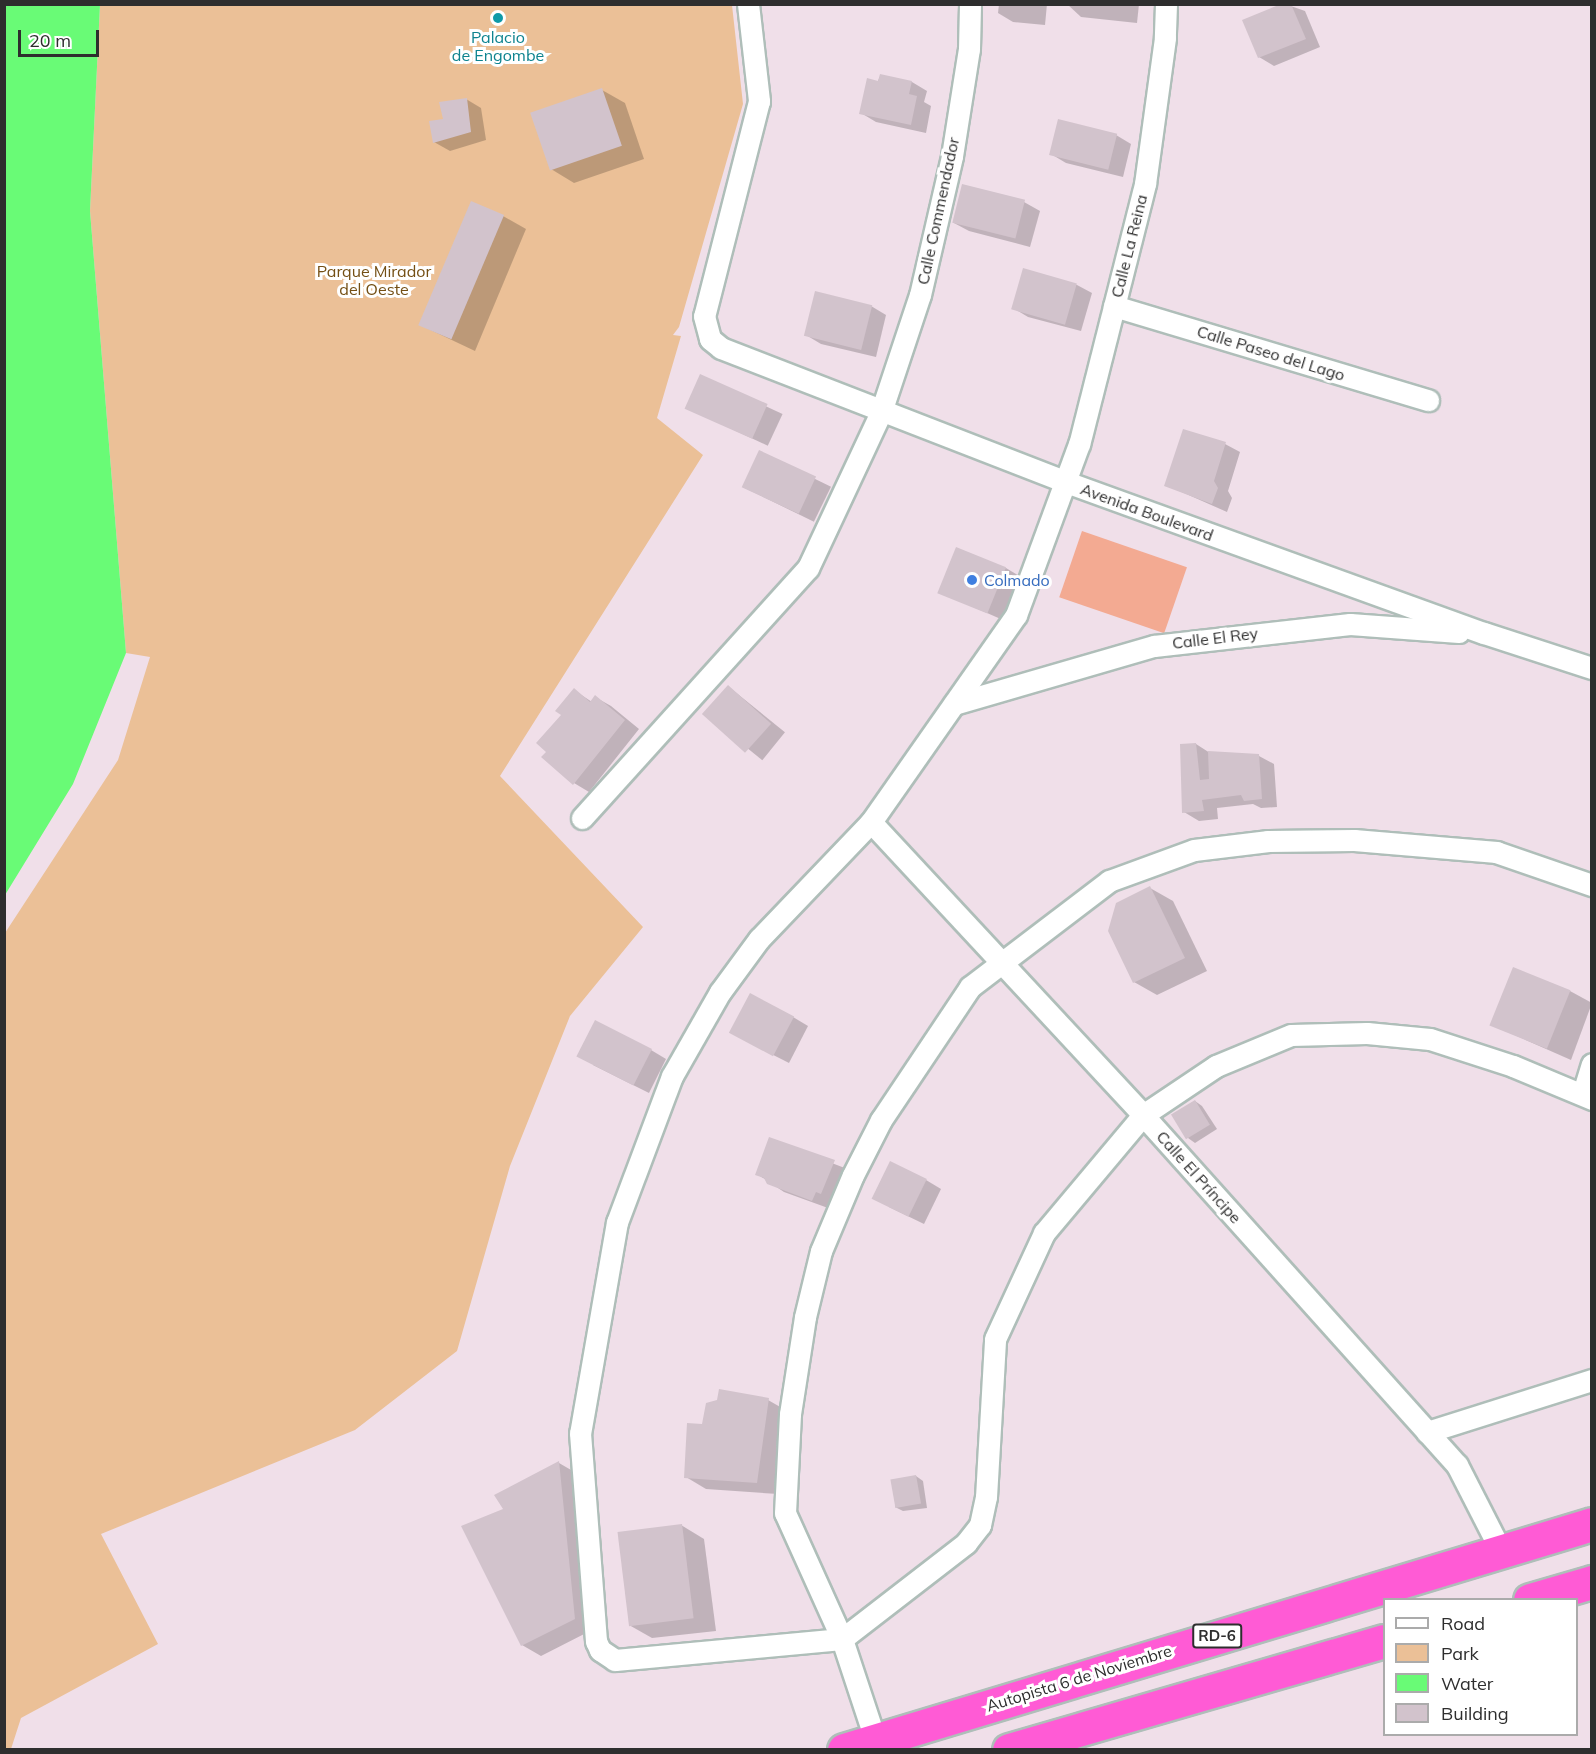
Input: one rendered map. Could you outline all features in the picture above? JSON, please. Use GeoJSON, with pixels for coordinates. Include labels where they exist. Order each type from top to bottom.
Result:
{"type":"FeatureCollection","features":[{"type":"Feature","properties":{"kind":"highway","name":"Autopista 6 de Noviembre"},"geometry":{"type":"LineString","coordinates":[[844,1749],[1592,1524]]}},
{"type":"Feature","properties":{"kind":"highway"},"geometry":{"type":"LineString","coordinates":[[1534,1598],[1592,1582]]}},
{"type":"Feature","properties":{"kind":"highway"},"geometry":{"type":"LineString","coordinates":[[1010,1749],[1383,1641]]}},
{"type":"Feature","properties":{"kind":"street","name":"Avenida Boulevard"},"geometry":{"type":"LineString","coordinates":[[748,4],[759,101],[704,316],[710,339],[721,348],[1066,482],[1484,633],[1592,668]]}},
{"type":"Feature","properties":{"kind":"street","name":"Calle Commendador"},"geometry":{"type":"LineString","coordinates":[[582,818],[808,568],[881,412],[920,296],[952,156],[969,49],[970,4]]}},
{"type":"Feature","properties":{"kind":"street","name":"Calle La Reina"},"geometry":{"type":"LineString","coordinates":[[842,1639],[615,1660],[606,1656],[596,1641],[580,1433],[617,1222],[672,1076],[720,992],[759,939],[871,822],[1016,615],[1066,482],[1145,184],[1166,38],[1166,4]]}},
{"type":"Feature","properties":{"kind":"street","name":"Calle Paseo del Lago"},"geometry":{"type":"LineString","coordinates":[[1114,306],[1428,400]]}},
{"type":"Feature","properties":{"kind":"street","name":"Calle El Rey"},"geometry":{"type":"LineString","coordinates":[[954,704],[1154,646],[1350,624],[1484,633]]}},
{"type":"Feature","properties":{"kind":"street","name":"Calle El Príncipe"},"geometry":{"type":"LineString","coordinates":[[871,822],[1002,967],[1143,1115],[1457,1465],[1502,1551]]}},
{"type":"Feature","properties":{"kind":"street"},"geometry":{"type":"LineString","coordinates":[[875,1739],[842,1639],[785,1513],[790,1414],[805,1317],[822,1251],[881,1120],[970,987],[1002,967],[1108,881],[1194,850],[1268,841],[1354,840],[1496,852],[1592,885]]}},
{"type":"Feature","properties":{"kind":"street"},"geometry":{"type":"LineString","coordinates":[[842,1639],[966,1544],[980,1525],[986,1497],[995,1338],[1044,1233],[1143,1115],[1215,1066],[1291,1035],[1367,1033],[1430,1039],[1587,1096],[1592,1064]]}},
{"type":"Feature","properties":{"kind":"street"},"geometry":{"type":"LineString","coordinates":[[1427,1432],[1592,1380]]}},
{"type":"Feature","properties":{"kind":"green space","name":"Parque Mirador del Oeste"},"geometry":{"type":"Polygon","coordinates":[[[100,5],[732,5],[743,104],[679,327],[673,335],[681,336],[657,418],[703,455],[500,776],[643,927],[570,1016],[510,1166],[457,1351],[355,1430],[101,1534],[158,1644],[21,1718],[11,1749],[5,1750],[5,933],[118,760],[150,657],[126,653],[90,211],[100,5]]]}},
{"type":"Feature","properties":{"kind":"shaded area"},"geometry":{"type":"Polygon","coordinates":[[[1082,531],[1187,567],[1164,633],[1059,597],[1082,531]]]}},
{"type":"Feature","properties":{"kind":"water"},"geometry":{"type":"Polygon","coordinates":[[[5,4],[100,5],[90,211],[126,653],[73,784],[5,895],[5,4]]]}},
{"type":"Feature","properties":{"kind":"building"},"geometry":{"type":"Polygon","coordinates":[[[1281,4],[1291,4],[1306,39],[1258,58],[1242,20],[1281,4]]]}},
{"type":"Feature","properties":{"kind":"building"},"geometry":{"type":"Polygon","coordinates":[[[880,74],[912,81],[909,94],[917,96],[911,125],[859,114],[867,78],[878,81],[880,74]]]}},
{"type":"Feature","properties":{"kind":"building"},"geometry":{"type":"Polygon","coordinates":[[[602,88],[622,146],[550,170],[530,113],[602,88]]]}},
{"type":"Feature","properties":{"kind":"building"},"geometry":{"type":"Polygon","coordinates":[[[467,98],[471,132],[433,143],[429,121],[443,119],[439,102],[467,98]]]}},
{"type":"Feature","properties":{"kind":"building"},"geometry":{"type":"Polygon","coordinates":[[[1058,119],[1117,134],[1108,170],[1049,155],[1058,119]]]}},
{"type":"Feature","properties":{"kind":"building"},"geometry":{"type":"Polygon","coordinates":[[[962,184],[1025,200],[1015,239],[952,223],[962,184]]]}},
{"type":"Feature","properties":{"kind":"building"},"geometry":{"type":"Polygon","coordinates":[[[471,201],[504,215],[451,339],[418,325],[471,201]]]}},
{"type":"Feature","properties":{"kind":"building"},"geometry":{"type":"Polygon","coordinates":[[[1023,268],[1077,283],[1065,325],[1011,309],[1023,268]]]}},
{"type":"Feature","properties":{"kind":"building"},"geometry":{"type":"Polygon","coordinates":[[[815,291],[872,305],[861,350],[804,336],[815,291]]]}},
{"type":"Feature","properties":{"kind":"building"},"geometry":{"type":"Polygon","coordinates":[[[700,374],[768,404],[752,439],[685,409],[700,374]]]}},
{"type":"Feature","properties":{"kind":"building"},"geometry":{"type":"Polygon","coordinates":[[[1183,429],[1226,442],[1214,481],[1218,488],[1212,504],[1164,486],[1183,429]]]}},
{"type":"Feature","properties":{"kind":"building"},"geometry":{"type":"Polygon","coordinates":[[[759,450],[816,477],[799,514],[742,487],[759,450]]]}},
{"type":"Feature","properties":{"kind":"building","name":"Colmado"},"geometry":{"type":"Polygon","coordinates":[[[956,547],[1006,567],[987,614],[937,593],[956,547]]]}},
{"type":"Feature","properties":{"kind":"building"},"geometry":{"type":"Polygon","coordinates":[[[728,685],[771,724],[745,753],[702,714],[728,685]]]}},
{"type":"Feature","properties":{"kind":"building"},"geometry":{"type":"Polygon","coordinates":[[[574,688],[590,702],[595,695],[625,720],[573,785],[541,757],[546,752],[536,743],[561,715],[555,711],[574,688]]]}},
{"type":"Feature","properties":{"kind":"building"},"geometry":{"type":"Polygon","coordinates":[[[1196,743],[1200,780],[1209,779],[1208,751],[1259,754],[1262,799],[1244,801],[1241,795],[1202,800],[1204,811],[1182,813],[1180,744],[1196,743]]]}},
{"type":"Feature","properties":{"kind":"building"},"geometry":{"type":"Polygon","coordinates":[[[1150,886],[1185,958],[1133,983],[1108,931],[1116,903],[1150,886]]]}},
{"type":"Feature","properties":{"kind":"building"},"geometry":{"type":"Polygon","coordinates":[[[1513,967],[1570,990],[1547,1049],[1489,1025],[1513,967]]]}},
{"type":"Feature","properties":{"kind":"building"},"geometry":{"type":"Polygon","coordinates":[[[750,993],[794,1016],[773,1056],[729,1033],[750,993]]]}},
{"type":"Feature","properties":{"kind":"building"},"geometry":{"type":"Polygon","coordinates":[[[595,1020],[652,1049],[633,1086],[576,1057],[595,1020]]]}},
{"type":"Feature","properties":{"kind":"building"},"geometry":{"type":"Polygon","coordinates":[[[1195,1100],[1210,1125],[1186,1139],[1171,1114],[1195,1100]]]}},
{"type":"Feature","properties":{"kind":"building"},"geometry":{"type":"Polygon","coordinates":[[[769,1137],[835,1160],[821,1194],[816,1192],[812,1201],[767,1184],[764,1178],[755,1175],[769,1137]]]}},
{"type":"Feature","properties":{"kind":"building"},"geometry":{"type":"Polygon","coordinates":[[[890,1161],[927,1179],[908,1217],[872,1199],[890,1161]]]}},
{"type":"Feature","properties":{"kind":"building"},"geometry":{"type":"Polygon","coordinates":[[[719,1389],[769,1398],[757,1483],[684,1478],[687,1423],[702,1424],[706,1403],[717,1400],[719,1389]]]}},
{"type":"Feature","properties":{"kind":"building"},"geometry":{"type":"Polygon","coordinates":[[[559,1461],[575,1619],[521,1646],[461,1526],[503,1509],[494,1495],[559,1461]]]}},
{"type":"Feature","properties":{"kind":"building"},"geometry":{"type":"Polygon","coordinates":[[[916,1475],[921,1504],[895,1508],[890,1480],[916,1475]]]}},
{"type":"Feature","properties":{"kind":"building"},"geometry":{"type":"Polygon","coordinates":[[[682,1524],[694,1618],[629,1626],[617,1532],[682,1524]]]}},
{"type":"Feature","properties":{"kind":"place","name":"Palacio de Engombe"},"geometry":{"type":"Point","coordinates":[498,18]}},
{"type":"Feature","properties":{"kind":"place","name":"Colmado"},"geometry":{"type":"Point","coordinates":[972,580]}}]}
